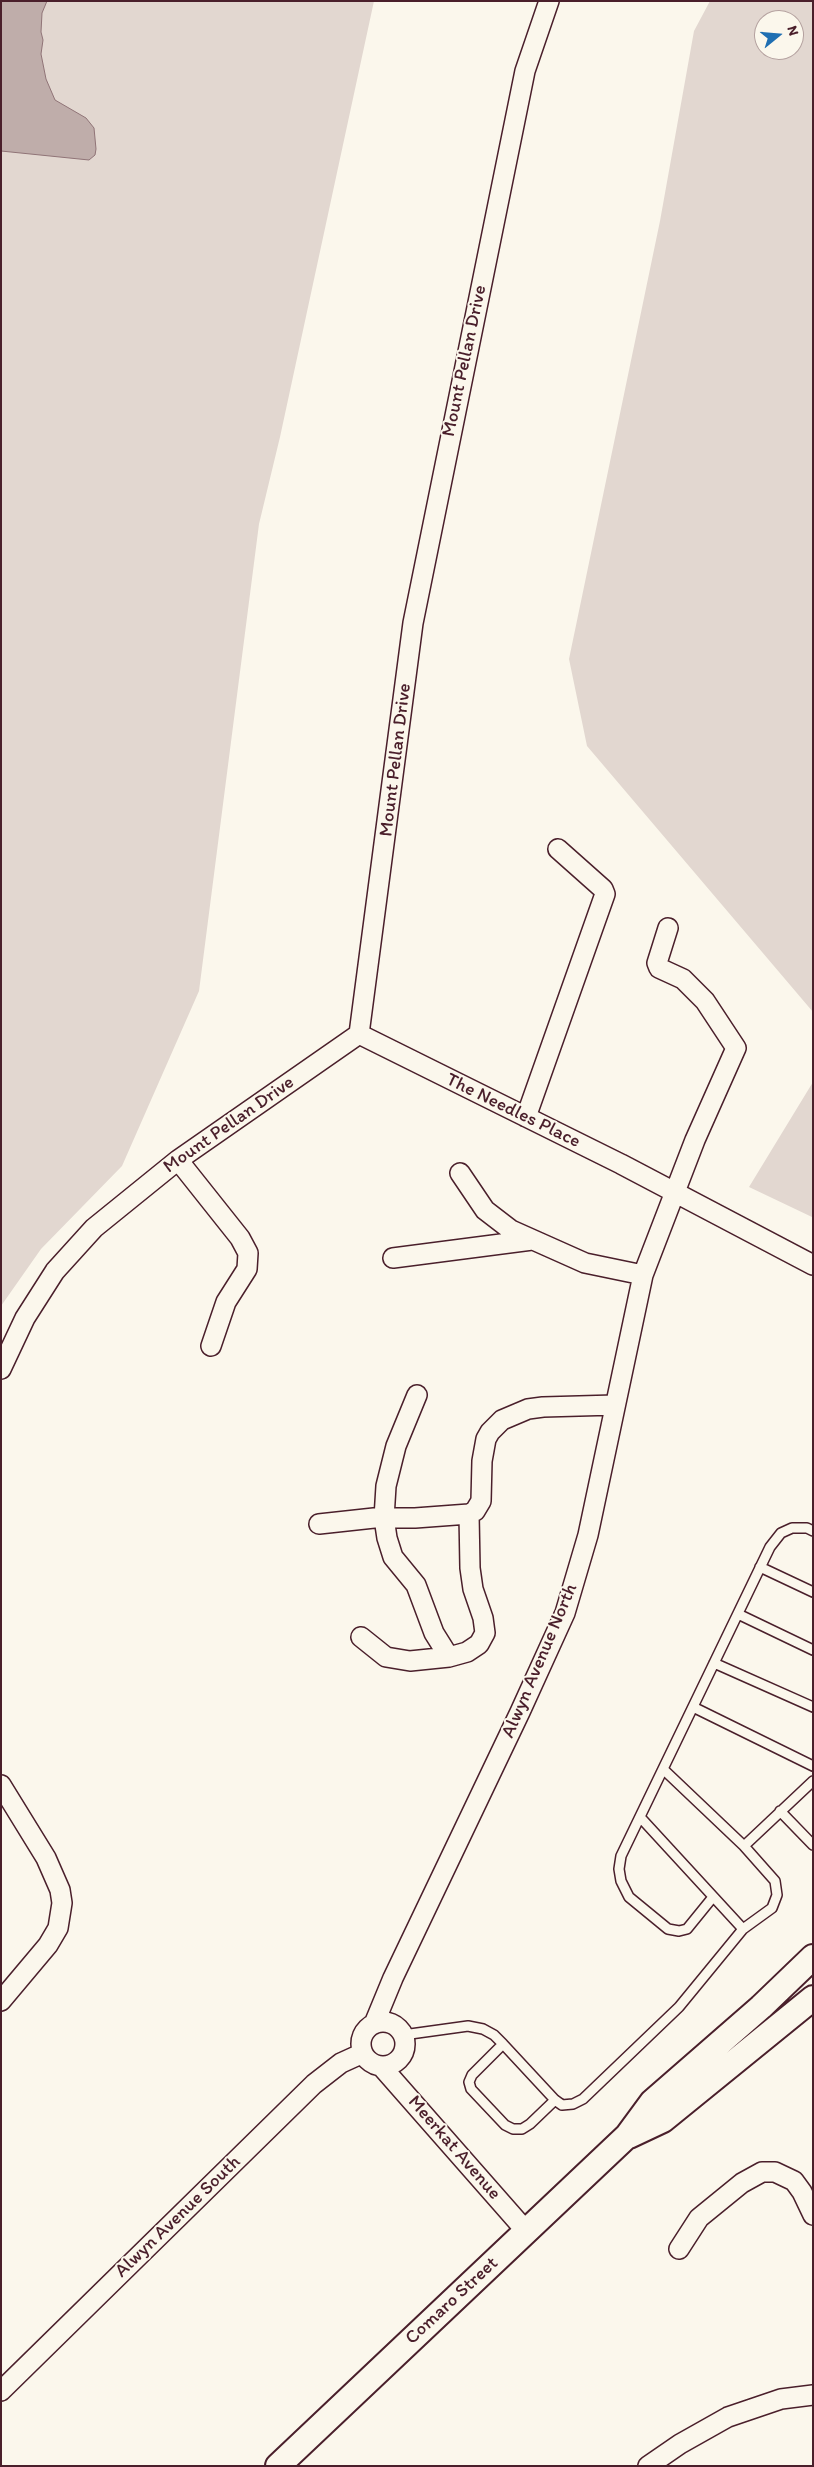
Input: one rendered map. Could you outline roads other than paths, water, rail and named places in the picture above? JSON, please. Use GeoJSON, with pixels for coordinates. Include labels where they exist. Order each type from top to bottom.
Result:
{"type":"FeatureCollection","features":[{"type":"Feature","properties":{"kind":"street","name":"Mount Pellan Drive"},"geometry":{"type":"LineString","coordinates":[[1,1369],[25,1318],[56,1271],[94,1228],[178,1160],[359,1034],[413,623],[420,584],[525,71],[549,1]]}},
{"type":"Feature","properties":{"kind":"street"},"geometry":{"type":"LineString","coordinates":[[526,1117],[605,894],[603,889],[558,849]]}},
{"type":"Feature","properties":{"kind":"street","name":"Alwyn Avenue North"},"geometry":{"type":"LineString","coordinates":[[374,2024],[393,1978],[565,1613],[588,1535],[643,1275],[671,1190],[736,1048],[705,1002],[683,979],[659,968],[657,963],[668,928]]}},
{"type":"Feature","properties":{"kind":"street","name":"The Needles Place"},"geometry":{"type":"LineString","coordinates":[[359,1034],[671,1190],[813,1265]]}},
{"type":"Feature","properties":{"kind":"street"},"geometry":{"type":"LineString","coordinates":[[178,1160],[240,1238],[248,1253],[247,1269],[226,1302],[211,1346]]}},
{"type":"Feature","properties":{"kind":"street"},"geometry":{"type":"LineString","coordinates":[[460,1173],[485,1210],[511,1230],[585,1262],[643,1275]]}},
{"type":"Feature","properties":{"kind":"street"},"geometry":{"type":"LineString","coordinates":[[393,1258],[532,1240]]}},
{"type":"Feature","properties":{"kind":"street"},"geometry":{"type":"LineString","coordinates":[[417,1395],[396,1446],[386,1486],[384,1518],[387,1538],[393,1557],[416,1585],[434,1633],[449,1657]]}},
{"type":"Feature","properties":{"kind":"street"},"geometry":{"type":"LineString","coordinates":[[319,1524],[384,1518],[416,1518],[469,1514],[478,1507],[481,1501],[482,1461],[486,1439],[502,1420],[528,1409],[542,1407],[615,1405]]}},
{"type":"Feature","properties":{"kind":"street"},"geometry":{"type":"LineString","coordinates":[[361,1637],[386,1657],[410,1661],[449,1657],[467,1652],[479,1644],[485,1632],[470,1568],[469,1514]]}},
{"type":"Feature","properties":{"kind":"street"},"geometry":{"type":"LineString","coordinates":[[1,1785],[46,1858],[58,1883],[62,1903],[58,1928],[48,1945],[1,2001]]}},
{"type":"Feature","properties":{"kind":"street","name":"Comaro Street"},"geometry":{"type":"LineString","coordinates":[[278,2466],[627,2136],[652,2102],[761,2006],[813,1957]]}},
{"type":"Feature","properties":{"kind":"street","name":"Comaro Street"},"geometry":{"type":"LineString","coordinates":[[627,2136],[663,2120],[813,1998]]}},
{"type":"Feature","properties":{"kind":"street"},"geometry":{"type":"LineString","coordinates":[[385,2022],[396,2026],[403,2034],[405,2046],[402,2057],[392,2064],[381,2066],[371,2062],[363,2053],[361,2042],[365,2031],[374,2024],[385,2022]]}},
{"type":"Feature","properties":{"kind":"street","name":"Alwyn Avenue South"},"geometry":{"type":"LineString","coordinates":[[1,2391],[314,2084],[341,2063],[363,2053]]}},
{"type":"Feature","properties":{"kind":"street","name":"Meerkat Avenue"},"geometry":{"type":"LineString","coordinates":[[381,2066],[526,2231]]}},
{"type":"Feature","properties":{"kind":"street"},"geometry":{"type":"LineString","coordinates":[[679,2249],[699,2218],[746,2180],[762,2172],[775,2172],[794,2181],[802,2192],[813,2215]]}},
{"type":"Feature","properties":{"kind":"street"},"geometry":{"type":"LineString","coordinates":[[648,2466],[680,2444],[728,2417],[781,2399],[813,2394]]}},
{"type":"Feature","properties":{"kind":"lane"},"geometry":{"type":"LineString","coordinates":[[713,1897],[687,1929],[679,1932],[668,1929],[629,1897],[621,1881],[619,1869],[621,1856],[770,1547],[781,1533],[792,1528],[813,1531]]}},
{"type":"Feature","properties":{"kind":"lane"},"geometry":{"type":"LineString","coordinates":[[760,1567],[813,1592]]}},
{"type":"Feature","properties":{"kind":"lane"},"geometry":{"type":"LineString","coordinates":[[738,1614],[813,1650]]}},
{"type":"Feature","properties":{"kind":"lane"},"geometry":{"type":"LineString","coordinates":[[714,1663],[813,1707]]}},
{"type":"Feature","properties":{"kind":"lane"},"geometry":{"type":"LineString","coordinates":[[693,1707],[813,1766]]}},
{"type":"Feature","properties":{"kind":"lane"},"geometry":{"type":"LineString","coordinates":[[403,2034],[468,2026],[483,2030],[494,2035],[555,2100],[562,2105],[573,2104],[583,2099],[679,2007],[743,1930],[772,1908],[777,1895],[775,1881],[744,1846],[663,1769]]}},
{"type":"Feature","properties":{"kind":"lane"},"geometry":{"type":"LineString","coordinates":[[744,1846],[813,1781]]}},
{"type":"Feature","properties":{"kind":"lane"},"geometry":{"type":"LineString","coordinates":[[780,1811],[813,1845]]}},
{"type":"Feature","properties":{"kind":"lane"},"geometry":{"type":"LineString","coordinates":[[640,1817],[743,1930]]}},
{"type":"Feature","properties":{"kind":"lane"},"geometry":{"type":"LineString","coordinates":[[503,2044],[472,2075],[469,2082],[471,2090],[505,2125],[513,2129],[522,2128],[530,2124],[555,2100]]}}]}
